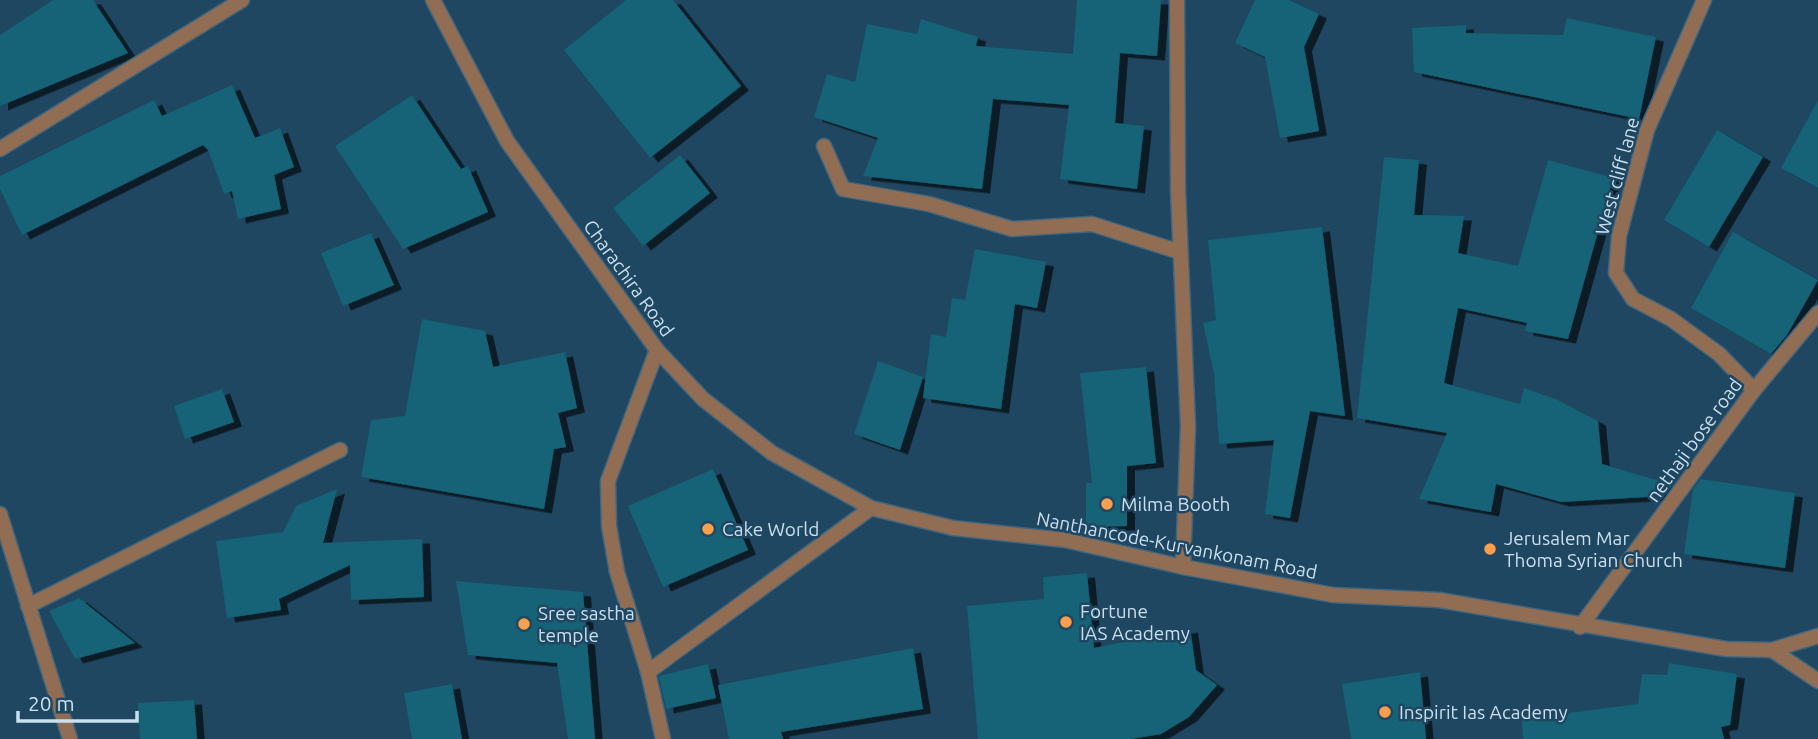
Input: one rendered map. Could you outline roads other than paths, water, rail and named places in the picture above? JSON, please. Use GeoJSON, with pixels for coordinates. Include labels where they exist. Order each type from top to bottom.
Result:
{"type":"FeatureCollection","features":[{"type":"Feature","properties":{"kind":"street"},"geometry":{"type":"LineString","coordinates":[[0,149],[242,0]]}},
{"type":"Feature","properties":{"kind":"street","name":"Charachira Road"},"geometry":{"type":"LineString","coordinates":[[433,0],[507,142],[657,350],[703,399],[772,453],[871,508]]}},
{"type":"Feature","properties":{"kind":"street"},"geometry":{"type":"LineString","coordinates":[[1177,0],[1180,252],[1188,426],[1182,566]]}},
{"type":"Feature","properties":{"kind":"street","name":"West cliff lane"},"geometry":{"type":"LineString","coordinates":[[1704,0],[1647,130],[1619,236],[1616,273],[1633,299],[1671,319],[1719,355],[1754,390]]}},
{"type":"Feature","properties":{"kind":"street"},"geometry":{"type":"LineString","coordinates":[[824,146],[844,189],[929,204],[1012,229],[1092,224],[1180,252]]}},
{"type":"Feature","properties":{"kind":"street","name":"nethaji bose road"},"geometry":{"type":"LineString","coordinates":[[1580,627],[1754,390],[1818,313]]}},
{"type":"Feature","properties":{"kind":"street"},"geometry":{"type":"LineString","coordinates":[[657,350],[608,481],[609,526],[617,572],[648,673],[663,739]]}},
{"type":"Feature","properties":{"kind":"street"},"geometry":{"type":"LineString","coordinates":[[28,606],[340,450]]}},
{"type":"Feature","properties":{"kind":"street"},"geometry":{"type":"LineString","coordinates":[[648,673],[871,508]]}},
{"type":"Feature","properties":{"kind":"street","name":"Nanthancode-Kurvankonam Road"},"geometry":{"type":"LineString","coordinates":[[871,508],[953,528],[1065,540],[1182,566],[1333,594],[1439,600],[1580,627],[1726,649],[1772,649],[1818,636]]}},
{"type":"Feature","properties":{"kind":"street"},"geometry":{"type":"LineString","coordinates":[[0,514],[70,739]]}},
{"type":"Feature","properties":{"kind":"street"},"geometry":{"type":"LineString","coordinates":[[1772,649],[1818,681]]}},
{"type":"Feature","properties":{"kind":"place","name":"Milma Booth"},"geometry":{"type":"Point","coordinates":[1107,504]}},
{"type":"Feature","properties":{"kind":"place","name":"Cake World"},"geometry":{"type":"Point","coordinates":[708,529]}},
{"type":"Feature","properties":{"kind":"place","name":"Jerusalem Mar Thoma Syrian Church"},"geometry":{"type":"Point","coordinates":[1490,549]}},
{"type":"Feature","properties":{"kind":"place","name":"Fortune IAS Academy"},"geometry":{"type":"Point","coordinates":[1066,622]}},
{"type":"Feature","properties":{"kind":"place","name":"Sree sastha temple"},"geometry":{"type":"Point","coordinates":[524,624]}},
{"type":"Feature","properties":{"kind":"place","name":"Inspirit Ias Academy"},"geometry":{"type":"Point","coordinates":[1385,712]}}]}
